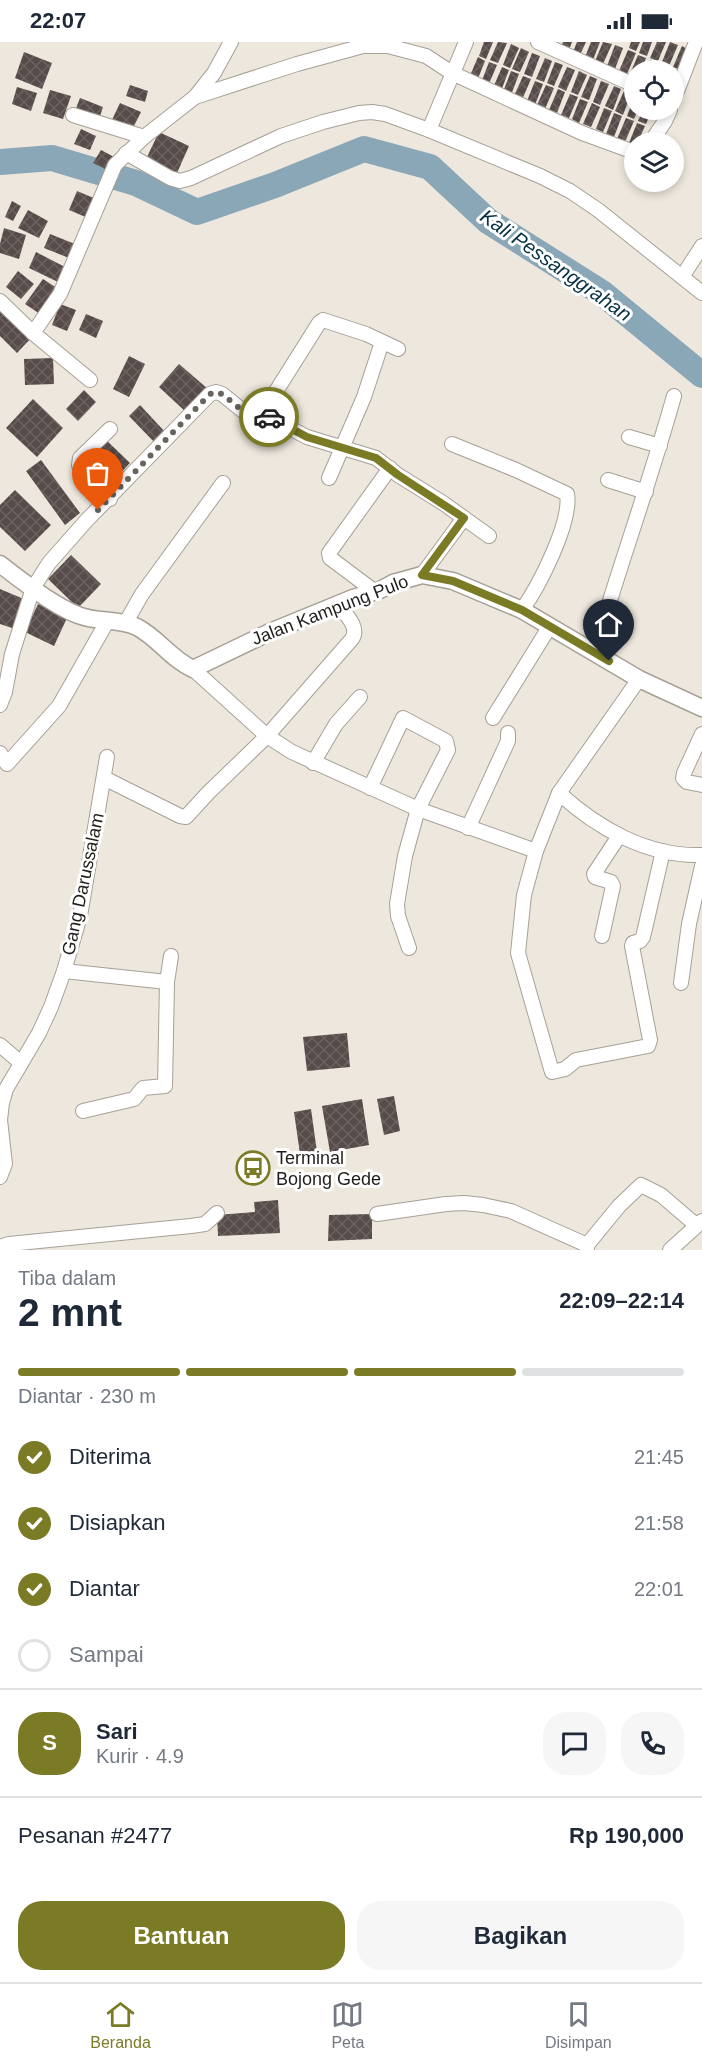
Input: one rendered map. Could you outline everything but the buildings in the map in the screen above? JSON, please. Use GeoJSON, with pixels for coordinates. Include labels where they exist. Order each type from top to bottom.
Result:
{"type":"FeatureCollection","features":[{"type":"Feature","properties":{"kind":"street"},"geometry":{"type":"LineString","coordinates":[[33,333],[60,294],[115,165],[144,137],[195,97],[214,73],[229,42]]}},
{"type":"Feature","properties":{"kind":"street"},"geometry":{"type":"LineString","coordinates":[[429,130],[466,42]]}},
{"type":"Feature","properties":{"kind":"street"},"geometry":{"type":"LineString","coordinates":[[537,42],[624,81]]}},
{"type":"Feature","properties":{"kind":"street"},"geometry":{"type":"LineString","coordinates":[[195,97],[297,64],[363,46],[388,46],[426,56],[452,73],[582,133],[624,148]]}},
{"type":"Feature","properties":{"kind":"street"},"geometry":{"type":"LineString","coordinates":[[684,74],[695,47]]}},
{"type":"Feature","properties":{"kind":"street"},"geometry":{"type":"LineString","coordinates":[[126,153],[170,178],[180,181],[281,136],[323,122],[359,113],[385,114],[540,176],[570,191],[598,210],[702,293]]}},
{"type":"Feature","properties":{"kind":"street"},"geometry":{"type":"LineString","coordinates":[[73,115],[144,137]]}},
{"type":"Feature","properties":{"kind":"street"},"geometry":{"type":"LineString","coordinates":[[682,277],[702,246]]}},
{"type":"Feature","properties":{"kind":"street"},"geometry":{"type":"LineString","coordinates":[[0,301],[33,333],[90,380]]}},
{"type":"Feature","properties":{"kind":"street"},"geometry":{"type":"LineString","coordinates":[[0,705],[5,692],[12,654],[33,588],[49,563],[86,521],[110,499],[210,394],[216,392],[222,394],[254,420],[258,420],[323,320],[398,349]]}},
{"type":"Feature","properties":{"kind":"street"},"geometry":{"type":"LineString","coordinates":[[329,478],[364,398],[382,342]]}},
{"type":"Feature","properties":{"kind":"street"},"geometry":{"type":"LineString","coordinates":[[594,653],[674,396]]}},
{"type":"Feature","properties":{"kind":"street"},"geometry":{"type":"LineString","coordinates":[[262,414],[307,437],[376,458],[489,536]]}},
{"type":"Feature","properties":{"kind":"street"},"geometry":{"type":"LineString","coordinates":[[110,429],[80,458],[78,465],[110,499]]}},
{"type":"Feature","properties":{"kind":"street"},"geometry":{"type":"LineString","coordinates":[[629,437],[660,446]]}},
{"type":"Feature","properties":{"kind":"street"},"geometry":{"type":"LineString","coordinates":[[452,444],[567,494],[568,505],[564,524],[541,578],[522,610]]}},
{"type":"Feature","properties":{"kind":"street"},"geometry":{"type":"LineString","coordinates":[[374,591],[330,558],[329,553],[390,468]]}},
{"type":"Feature","properties":{"kind":"street"},"geometry":{"type":"LineString","coordinates":[[608,480],[646,492]]}},
{"type":"Feature","properties":{"kind":"street"},"geometry":{"type":"LineString","coordinates":[[126,622],[142,594],[224,483]]}},
{"type":"Feature","properties":{"kind":"street"},"geometry":{"type":"LineString","coordinates":[[422,575],[464,518]]}},
{"type":"Feature","properties":{"kind":"street"},"geometry":{"type":"LineString","coordinates":[[0,564],[77,615],[126,622],[150,636],[181,663],[193,669],[267,736],[292,752],[418,809],[536,851]]}},
{"type":"Feature","properties":{"kind":"street","name":"Jalan Kampung Pulo"},"geometry":{"type":"LineString","coordinates":[[193,669],[270,632],[338,604],[393,583],[422,575],[453,581],[522,610],[639,679],[702,708]]}},
{"type":"Feature","properties":{"kind":"street"},"geometry":{"type":"LineString","coordinates":[[104,778],[186,817],[267,736],[355,634],[355,628],[338,604]]}},
{"type":"Feature","properties":{"kind":"street"},"geometry":{"type":"LineString","coordinates":[[4,759],[49,719],[59,706],[108,620]]}},
{"type":"Feature","properties":{"kind":"street"},"geometry":{"type":"LineString","coordinates":[[494,718],[550,626]]}},
{"type":"Feature","properties":{"kind":"street"},"geometry":{"type":"LineString","coordinates":[[639,679],[558,793],[536,851],[524,895],[518,953],[552,1072],[565,1069],[576,1060],[648,1046],[650,1040],[632,946],[633,942],[640,941],[643,937],[663,851]]}},
{"type":"Feature","properties":{"kind":"street"},"geometry":{"type":"LineString","coordinates":[[313,763],[336,724],[360,697]]}},
{"type":"Feature","properties":{"kind":"street"},"geometry":{"type":"LineString","coordinates":[[370,788],[400,720],[406,719],[446,741],[448,750],[418,809],[407,845],[397,904],[398,916],[409,948]]}},
{"type":"Feature","properties":{"kind":"street"},"geometry":{"type":"LineString","coordinates":[[468,828],[508,741],[508,733]]}},
{"type":"Feature","properties":{"kind":"street"},"geometry":{"type":"LineString","coordinates":[[702,734],[683,778],[687,782],[702,784]]}},
{"type":"Feature","properties":{"kind":"street","name":"Gang Darussalam"},"geometry":{"type":"LineString","coordinates":[[0,1177],[5,1164],[0,1120],[2,1103],[6,1089],[51,1007],[64,970],[80,916],[107,756]]}},
{"type":"Feature","properties":{"kind":"street"},"geometry":{"type":"LineString","coordinates":[[558,793],[579,812],[619,836],[663,851],[682,855],[702,855]]}},
{"type":"Feature","properties":{"kind":"street"},"geometry":{"type":"LineString","coordinates":[[602,936],[613,886],[611,882],[595,877],[594,874],[619,836]]}},
{"type":"Feature","properties":{"kind":"street"},"geometry":{"type":"LineString","coordinates":[[681,983],[688,924],[702,866]]}},
{"type":"Feature","properties":{"kind":"street"},"geometry":{"type":"LineString","coordinates":[[83,1111],[134,1099],[144,1088],[165,1086],[167,982],[171,956]]}},
{"type":"Feature","properties":{"kind":"street"},"geometry":{"type":"LineString","coordinates":[[64,970],[167,982]]}},
{"type":"Feature","properties":{"kind":"street"},"geometry":{"type":"LineString","coordinates":[[0,1044],[21,1063]]}},
{"type":"Feature","properties":{"kind":"street"},"geometry":{"type":"LineString","coordinates":[[377,1214],[446,1204],[483,1205],[511,1211],[587,1247],[619,1206],[641,1185],[662,1195],[699,1223],[670,1250]]}},
{"type":"Feature","properties":{"kind":"street"},"geometry":{"type":"LineString","coordinates":[[0,1247],[9,1244],[205,1224],[217,1213]]}},
{"type":"Feature","properties":{"kind":"waterway","name":"Kali Pessanggrahan"},"geometry":{"type":"LineString","coordinates":[[0,162],[52,158],[136,183],[197,212],[275,185],[364,149],[430,167],[488,221],[602,293],[702,375]]}},
{"type":"Feature","properties":{"kind":"way so far"},"geometry":{"type":"LineString","coordinates":[[98,510],[210,394],[216,392],[222,394],[254,420],[258,420],[262,414],[269,417]]}},
{"type":"Feature","properties":{"kind":"place","name":"Terminal Bojong Gede"},"geometry":{"type":"Point","coordinates":[253,1168]}},
{"type":"Feature","properties":{"kind":"route"},"geometry":{"type":"LineString","coordinates":[[269,417],[307,437],[376,458],[464,518],[422,575],[453,581],[522,610],[609,661]]}}]}
